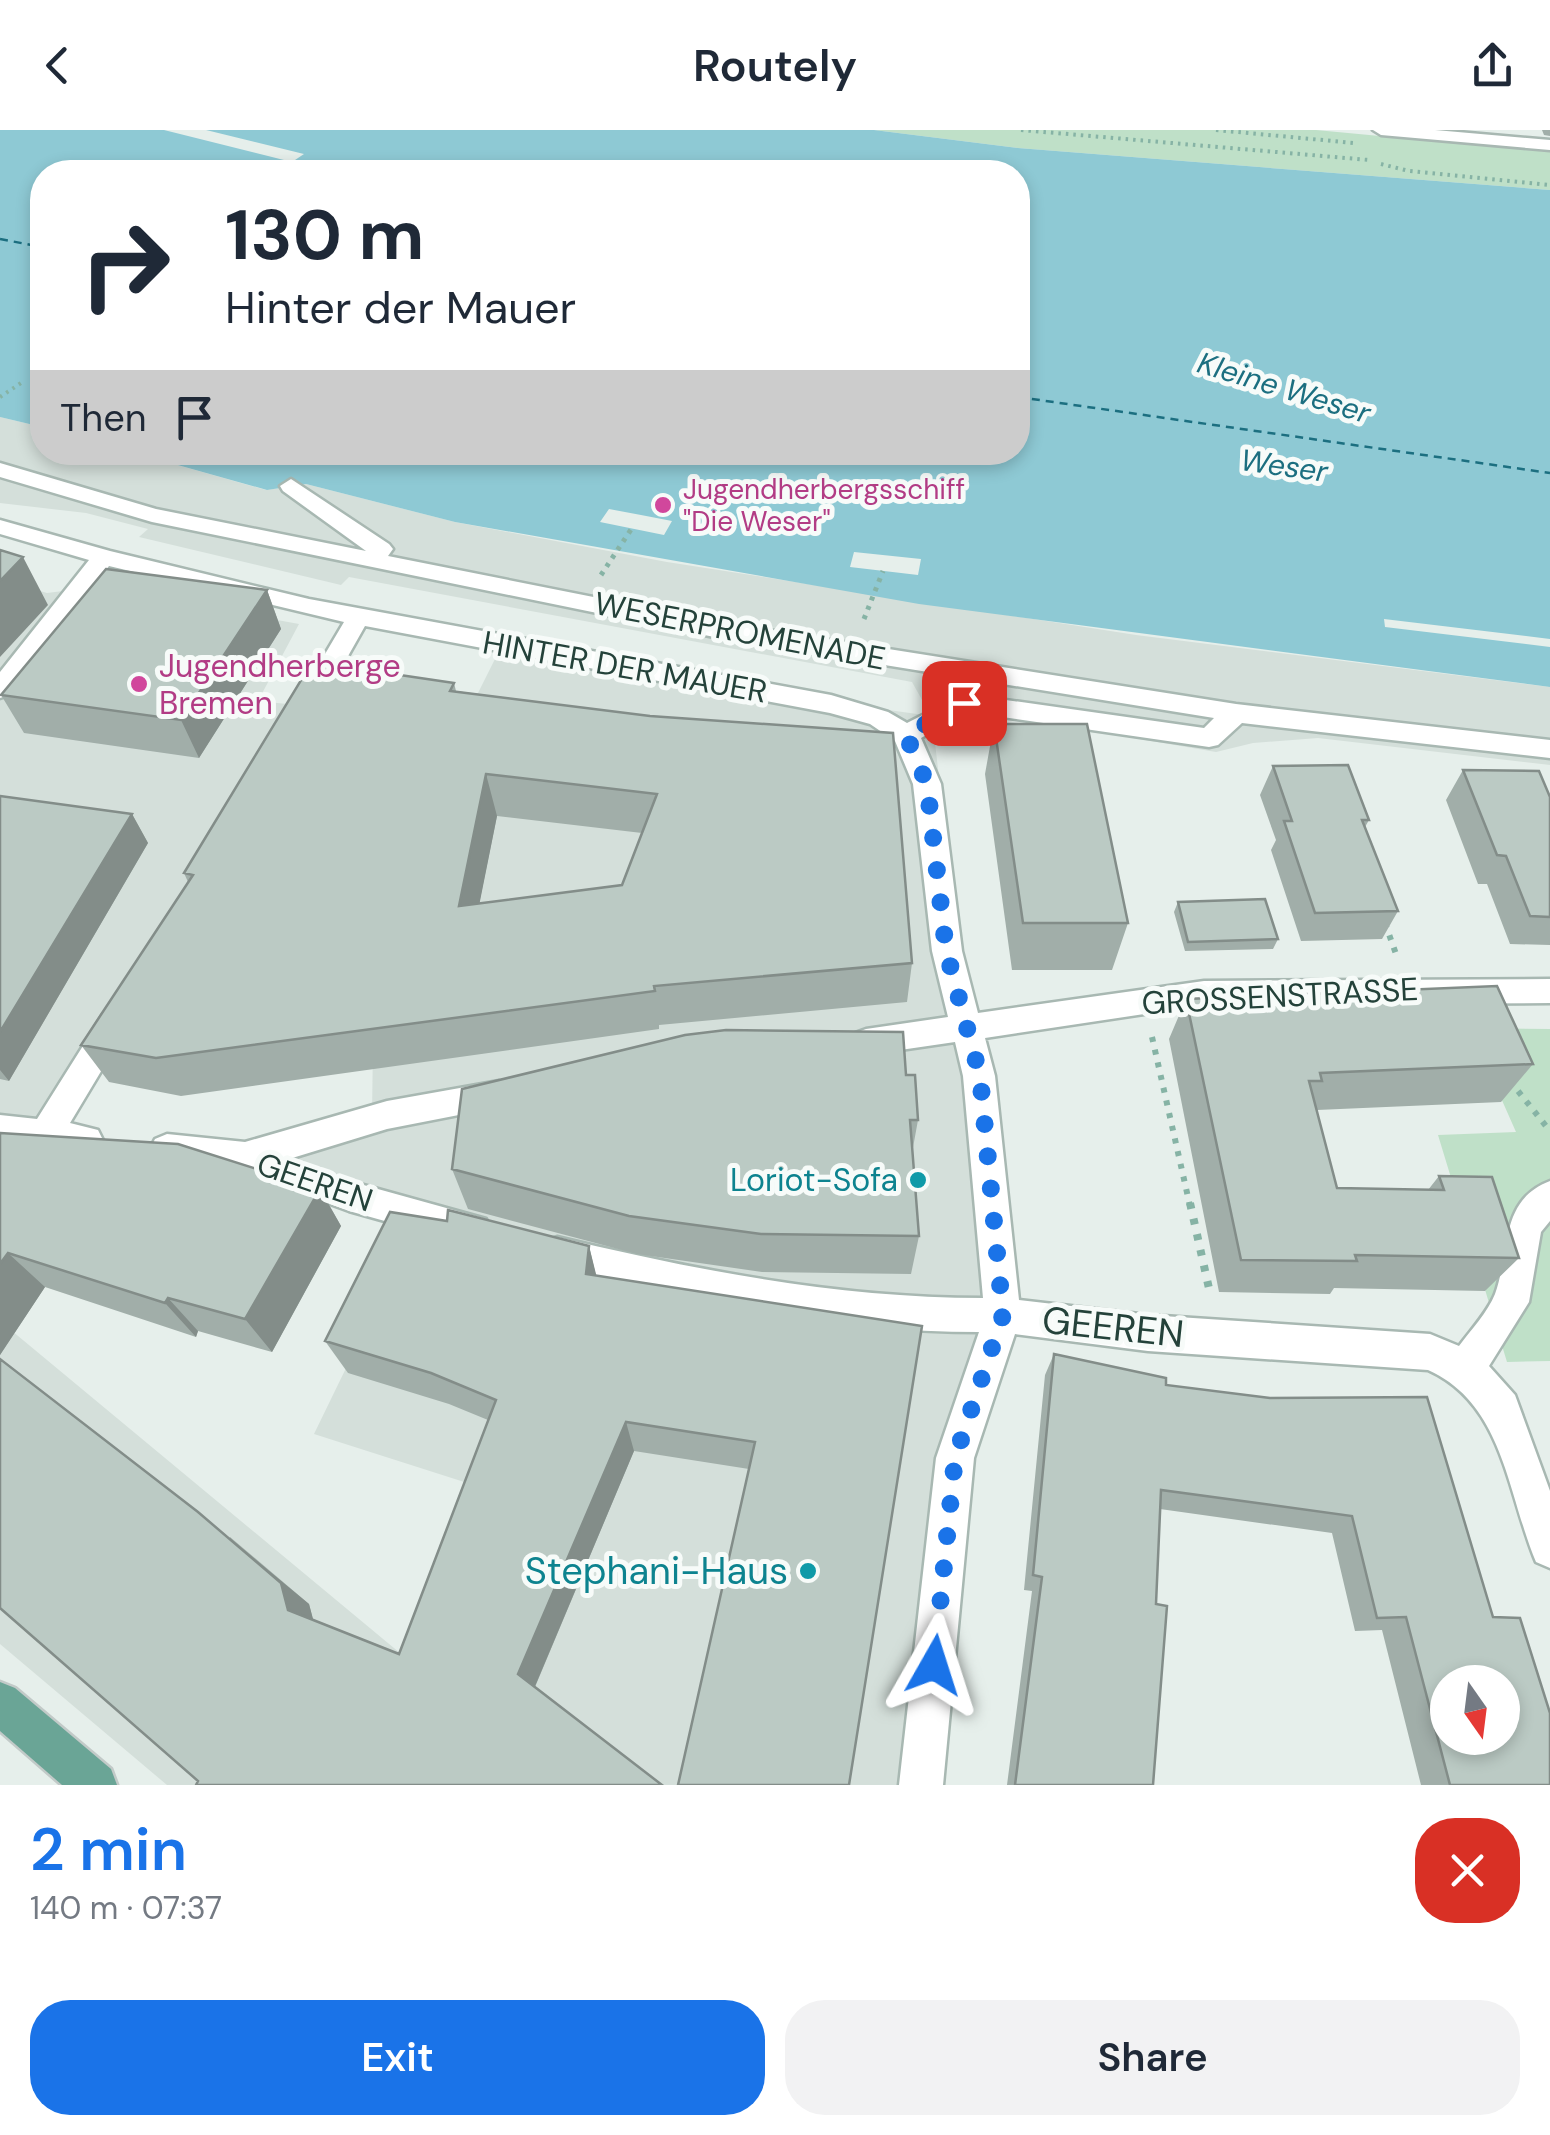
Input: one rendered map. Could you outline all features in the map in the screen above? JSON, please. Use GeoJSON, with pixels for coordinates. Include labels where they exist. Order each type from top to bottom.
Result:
{"type":"FeatureCollection","features":[{"type":"Feature","properties":{"kind":"main road"},"geometry":{"type":"LineString","coordinates":[[0,1703],[96,1785]]}},
{"type":"Feature","properties":{"kind":"street"},"geometry":{"type":"LineString","coordinates":[[1381,130],[1550,145]]}},
{"type":"Feature","properties":{"kind":"street","name":"WESERPROMENADE"},"geometry":{"type":"LineString","coordinates":[[0,470],[152,515],[724,631],[1236,713],[1550,750]]}},
{"type":"Feature","properties":{"kind":"street"},"geometry":{"type":"LineString","coordinates":[[291,486],[381,549],[372,560]]}},
{"type":"Feature","properties":{"kind":"street","name":"HINTER DER MAUER"},"geometry":{"type":"LineString","coordinates":[[0,527],[102,559],[358,618],[832,704],[879,718],[906,735]]}},
{"type":"Feature","properties":{"kind":"street"},"geometry":{"type":"LineString","coordinates":[[0,689],[102,559]]}},
{"type":"Feature","properties":{"kind":"street"},"geometry":{"type":"LineString","coordinates":[[297,723],[358,618]]}},
{"type":"Feature","properties":{"kind":"street"},"geometry":{"type":"LineString","coordinates":[[922,1785],[955,1458],[1003,1315],[980,1076],[946,950],[927,784],[906,735],[964,703],[1208,738],[1236,713]]}},
{"type":"Feature","properties":{"kind":"street","name":"GROSSENSTRASSE"},"geometry":{"type":"LineString","coordinates":[[843,1045],[1204,993],[1550,991]]}},
{"type":"Feature","properties":{"kind":"street"},"geometry":{"type":"LineString","coordinates":[[45,1136],[125,1004]]}},
{"type":"Feature","properties":{"kind":"street"},"geometry":{"type":"LineString","coordinates":[[246,1157],[387,1115],[522,1091]]}},
{"type":"Feature","properties":{"kind":"street","name":"GEEREN"},"geometry":{"type":"LineString","coordinates":[[0,1129],[246,1157],[349,1196],[498,1237]]}},
{"type":"Feature","properties":{"kind":"street"},"geometry":{"type":"LineString","coordinates":[[1550,1196],[1525,1226],[1511,1302],[1466,1368],[1502,1408],[1550,1548]]}},
{"type":"Feature","properties":{"kind":"street","name":"GEEREN"},"geometry":{"type":"LineString","coordinates":[[534,1246],[716,1289],[912,1315],[1003,1315],[1220,1338],[1430,1352],[1466,1368]]}},
{"type":"Feature","properties":{"kind":"path"},"geometry":{"type":"LineString","coordinates":[[1021,130],[1370,160],[1410,171],[1550,185]]}},
{"type":"Feature","properties":{"kind":"path"},"geometry":{"type":"LineString","coordinates":[[0,397],[21,383]]}},
{"type":"Feature","properties":{"kind":"path"},"geometry":{"type":"LineString","coordinates":[[596,583],[632,528]]}},
{"type":"Feature","properties":{"kind":"path"},"geometry":{"type":"LineString","coordinates":[[861,628],[883,571]]}},
{"type":"Feature","properties":{"kind":"path"},"geometry":{"type":"LineString","coordinates":[[1379,906],[1408,990]]}},
{"type":"Feature","properties":{"kind":"path"},"geometry":{"type":"LineString","coordinates":[[1144,1000],[1220,1338]]}},
{"type":"Feature","properties":{"kind":"path"},"geometry":{"type":"LineString","coordinates":[[1505,1074],[1550,1131]]}},
{"type":"Feature","properties":{"kind":"shaded area"},"geometry":{"type":"Polygon","coordinates":[[[0,417],[30,424],[30,465],[177,465],[266,490],[306,484],[455,522],[667,562],[1136,635],[1550,687],[1550,765],[1318,738],[1253,743],[1216,752],[1004,716],[932,717],[1001,1313],[952,1457],[913,1785],[167,1785],[0,1644],[0,1321],[418,1668],[483,1488],[314,1434],[418,1220],[241,1161],[372,1115],[374,974],[461,727],[503,643],[931,716],[912,682],[349,577],[341,585],[139,537],[148,529],[86,513],[0,503],[0,417]]]}},
{"type":"Feature","properties":{"kind":"shaded area"},"geometry":{"type":"Polygon","coordinates":[[[0,579],[47,593],[95,587],[299,624],[258,701],[326,708],[44,1151],[0,1147],[0,579]]]}},
{"type":"Feature","properties":{"kind":"green space"},"geometry":{"type":"Polygon","coordinates":[[[874,130],[1316,130],[1550,152],[1550,190],[1018,148],[874,130]]]}},
{"type":"Feature","properties":{"kind":"green space"},"geometry":{"type":"Polygon","coordinates":[[[1470,1028],[1550,1029],[1550,1361],[1507,1362],[1438,1135],[1516,1132],[1470,1028]]]}},
{"type":"Feature","properties":{"kind":"water"},"geometry":{"type":"Polygon","coordinates":[[[0,130],[874,130],[1018,148],[1550,190],[1550,687],[919,604],[455,522],[306,484],[267,490],[178,465],[1030,465],[1030,160],[30,160],[30,424],[0,417],[0,130]]]}},
{"type":"Feature","properties":{"kind":"pier"},"geometry":{"type":"Polygon","coordinates":[[[164,130],[206,130],[304,154],[295,160],[164,130]]]}},
{"type":"Feature","properties":{"kind":"pier"},"geometry":{"type":"Polygon","coordinates":[[[609,509],[672,521],[664,535],[600,522],[609,509]]]}},
{"type":"Feature","properties":{"kind":"pier"},"geometry":{"type":"Polygon","coordinates":[[[854,552],[921,559],[918,575],[850,567],[854,552]]]}},
{"type":"Feature","properties":{"kind":"pier"},"geometry":{"type":"Polygon","coordinates":[[[1384,619],[1550,639],[1550,647],[1385,627],[1384,619]]]}},
{"type":"Feature","properties":{"kind":"building"},"geometry":{"type":"Polygon","coordinates":[[[0,550],[23,557],[0,581],[0,550]]]}},
{"type":"Feature","properties":{"kind":"building"},"geometry":{"type":"Polygon","coordinates":[[[106,569],[267,590],[181,720],[1,695],[106,569]]]}},
{"type":"Feature","properties":{"kind":"building"},"geometry":{"type":"Polygon","coordinates":[[[312,662],[454,683],[450,691],[650,716],[893,733],[912,963],[654,986],[655,991],[156,1058],[81,1045],[193,875],[184,873],[312,662]],[[486,774],[459,906],[622,885],[657,794],[486,774]]]}},
{"type":"Feature","properties":{"kind":"building"},"geometry":{"type":"Polygon","coordinates":[[[994,724],[1087,724],[1128,923],[1023,923],[994,724]]]}},
{"type":"Feature","properties":{"kind":"building"},"geometry":{"type":"Polygon","coordinates":[[[1348,765],[1369,820],[1362,820],[1398,911],[1315,913],[1284,821],[1292,821],[1273,766],[1348,765]]]}},
{"type":"Feature","properties":{"kind":"building"},"geometry":{"type":"Polygon","coordinates":[[[1463,770],[1539,771],[1550,797],[1550,917],[1530,916],[1506,856],[1497,855],[1463,770]]]}},
{"type":"Feature","properties":{"kind":"building"},"geometry":{"type":"Polygon","coordinates":[[[0,796],[132,814],[0,1032],[0,796]]]}},
{"type":"Feature","properties":{"kind":"building"},"geometry":{"type":"Polygon","coordinates":[[[1265,899],[1278,939],[1188,942],[1178,902],[1265,899]]]}},
{"type":"Feature","properties":{"kind":"building"},"geometry":{"type":"Polygon","coordinates":[[[1497,986],[1533,1064],[1320,1073],[1322,1081],[1309,1081],[1337,1188],[1444,1190],[1439,1176],[1492,1177],[1519,1258],[1355,1255],[1357,1261],[1241,1260],[1186,999],[1497,986]]]}},
{"type":"Feature","properties":{"kind":"building"},"geometry":{"type":"Polygon","coordinates":[[[726,1030],[903,1032],[906,1075],[915,1075],[918,1120],[910,1120],[919,1236],[761,1234],[629,1216],[452,1169],[462,1089],[685,1035],[726,1030]]]}},
{"type":"Feature","properties":{"kind":"building"},"geometry":{"type":"Polygon","coordinates":[[[0,1133],[178,1144],[320,1189],[245,1319],[168,1298],[165,1303],[8,1253],[0,1264],[0,1133]]]}},
{"type":"Feature","properties":{"kind":"building"},"geometry":{"type":"Polygon","coordinates":[[[448,1210],[589,1246],[586,1274],[922,1326],[849,1785],[678,1785],[755,1442],[626,1422],[518,1674],[662,1785],[196,1785],[198,1781],[0,1608],[0,1359],[198,1512],[281,1583],[288,1610],[399,1654],[496,1400],[431,1373],[325,1341],[390,1212],[447,1221],[448,1210]]]}},
{"type":"Feature","properties":{"kind":"building"},"geometry":{"type":"Polygon","coordinates":[[[1054,1354],[1166,1378],[1166,1385],[1270,1398],[1427,1397],[1493,1617],[1520,1618],[1550,1713],[1550,1785],[1450,1785],[1442,1755],[1520,1755],[1520,1665],[1430,1665],[1430,1709],[1406,1617],[1377,1618],[1352,1516],[1161,1490],[1156,1604],[1167,1606],[1153,1785],[1015,1785],[1042,1577],[1033,1575],[1054,1354]]]}},
{"type":"Feature","properties":{"kind":"ferry route"},"geometry":{"type":"LineString","coordinates":[[0,239],[30,245]]}},
{"type":"Feature","properties":{"kind":"ferry route"},"geometry":{"type":"LineString","coordinates":[[1030,399],[1550,473]]}},
{"type":"Feature","properties":{"kind":"place","name":"Jugendherbergsschiff \"Die Weser\""},"geometry":{"type":"Point","coordinates":[663,505]}},
{"type":"Feature","properties":{"kind":"place","name":"Jugendherberge Bremen"},"geometry":{"type":"Point","coordinates":[139,684]}},
{"type":"Feature","properties":{"kind":"place","name":"Loriot-Sofa"},"geometry":{"type":"Point","coordinates":[918,1180]}},
{"type":"Feature","properties":{"kind":"place","name":"Stephani-Haus"},"geometry":{"type":"Point","coordinates":[808,1571]}},
{"type":"Feature","properties":{"kind":"route"},"geometry":{"type":"LineString","coordinates":[[934,1665],[955,1458],[1003,1315],[980,1076],[946,950],[927,784],[906,735],[964,703]]}},
{"type":"Feature","properties":{"kind":"water label","name":"Kleine Weser"},"geometry":{"type":"Point","coordinates":[1284,388]}},
{"type":"Feature","properties":{"kind":"water label","name":"Weser"},"geometry":{"type":"Point","coordinates":[1284,466]}}]}
